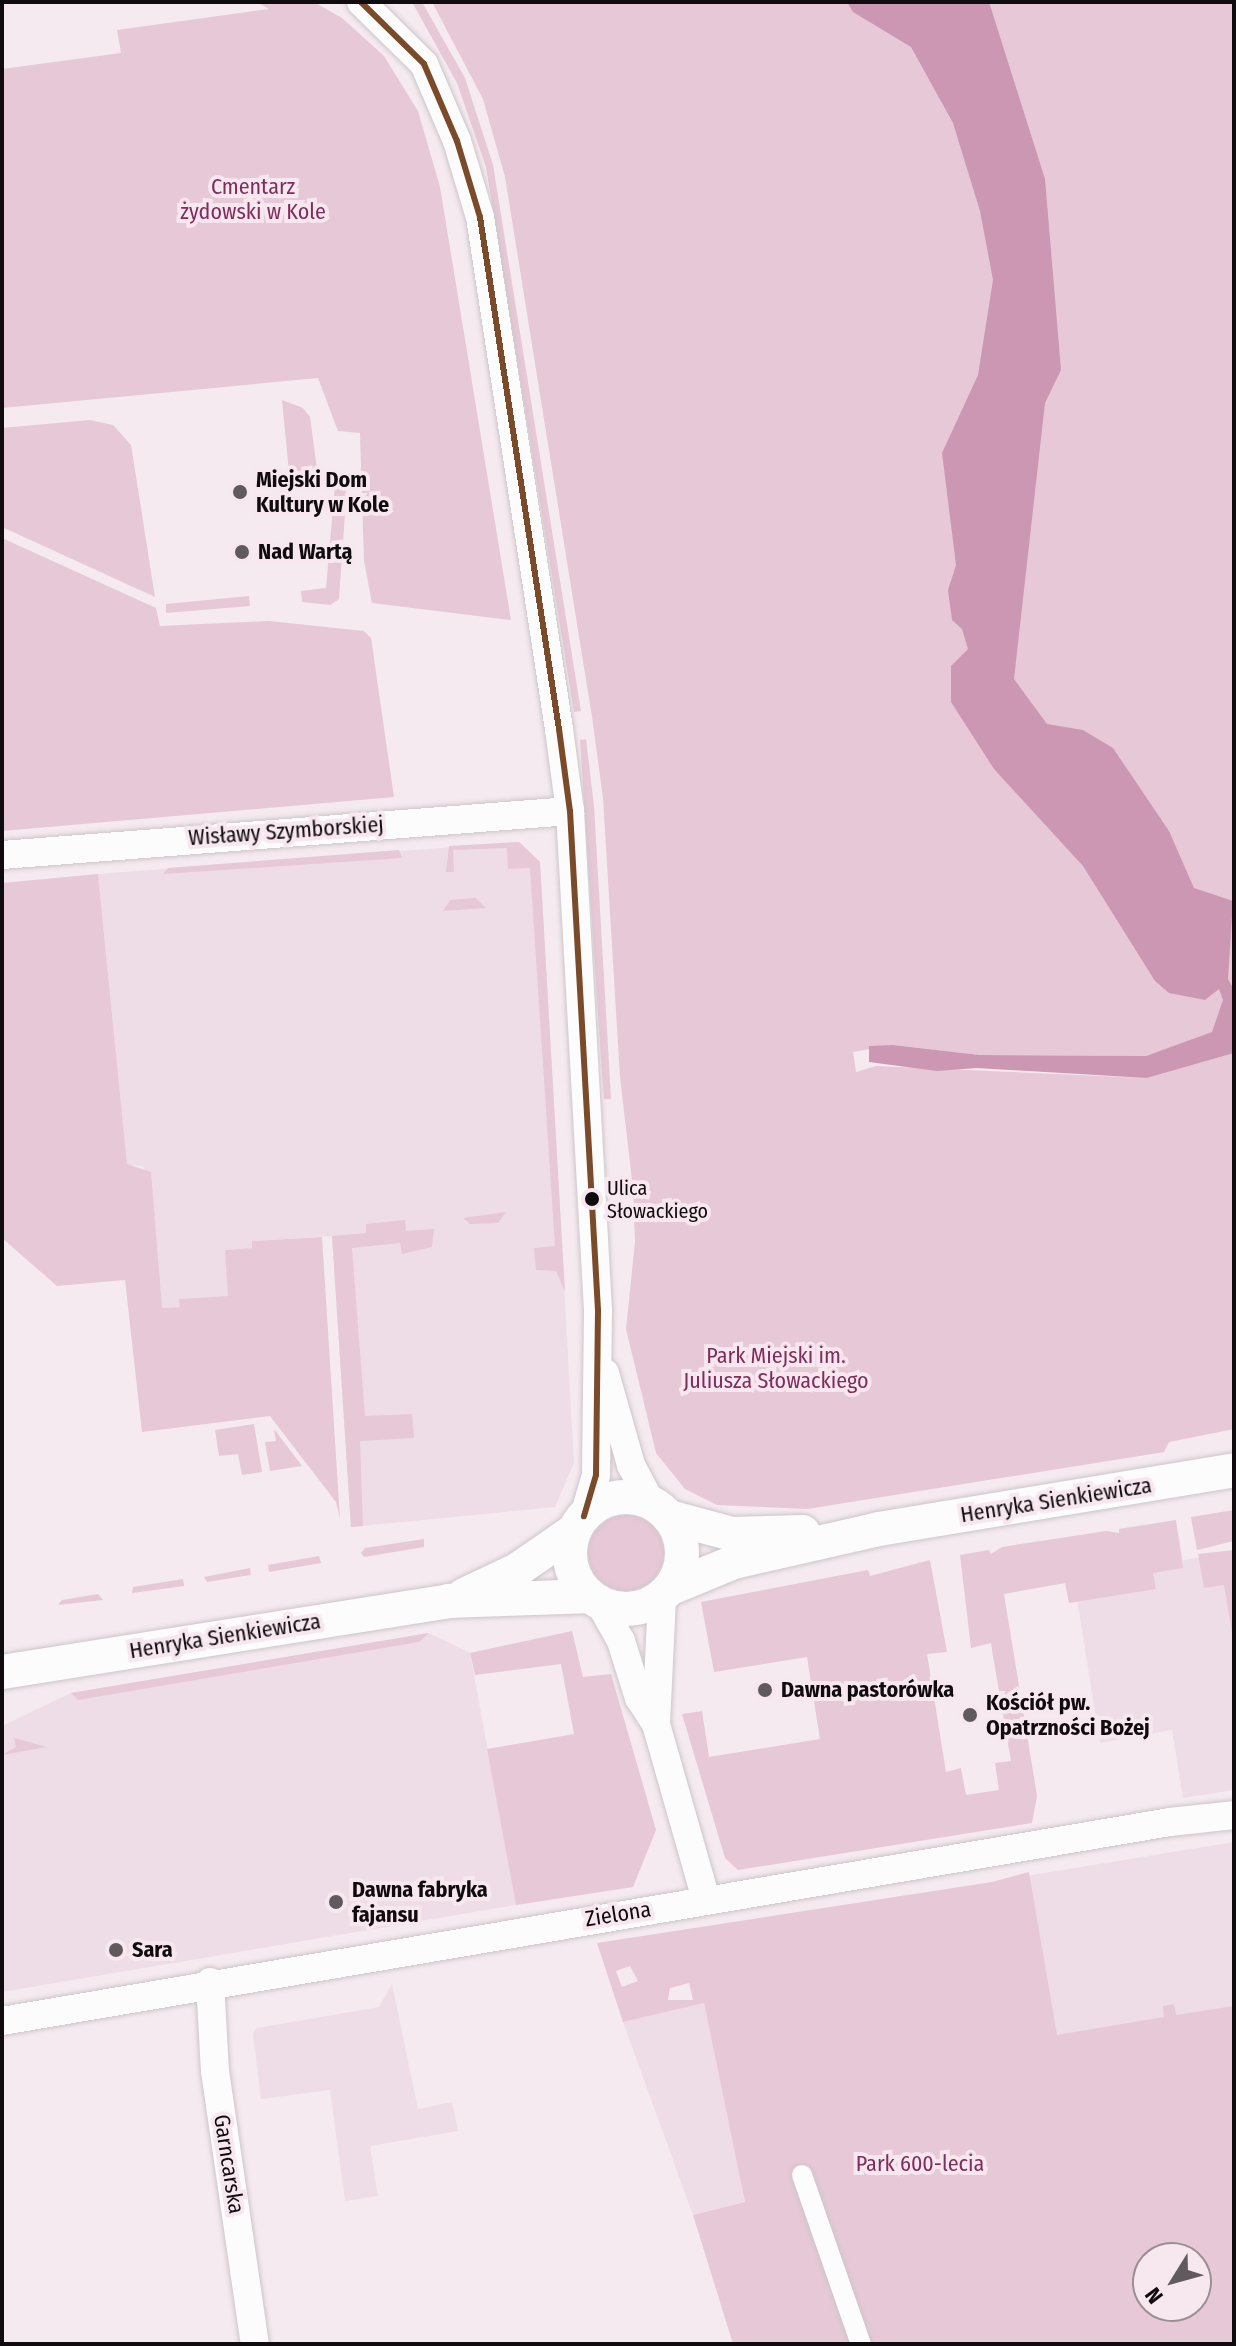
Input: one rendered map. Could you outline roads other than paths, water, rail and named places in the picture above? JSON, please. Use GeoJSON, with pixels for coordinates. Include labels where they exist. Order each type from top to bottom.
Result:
{"type":"FeatureCollection","features":[{"type":"Feature","properties":{"kind":"street"},"geometry":{"type":"LineString","coordinates":[[361,2],[424,64],[457,141],[480,217],[570,811],[599,1353],[596,1475],[580,1523],[574,1572],[621,1641],[639,1698],[656,1724],[706,1900]]}},
{"type":"Feature","properties":{"kind":"street","name":"Wisławy Szymborskiej"},"geometry":{"type":"LineString","coordinates":[[2,855],[570,811]]}},
{"type":"Feature","properties":{"kind":"street"},"geometry":{"type":"LineString","coordinates":[[599,1353],[631,1465],[682,1552],[666,1592],[656,1724]]}},
{"type":"Feature","properties":{"kind":"street","name":"Henryka Sienkiewicza"},"geometry":{"type":"LineString","coordinates":[[666,1592],[734,1562],[879,1529],[1234,1470]]}},
{"type":"Feature","properties":{"kind":"street"},"geometry":{"type":"LineString","coordinates":[[580,1523],[615,1498],[660,1510]]}},
{"type":"Feature","properties":{"kind":"street","name":"Henryka Sienkiewicza"},"geometry":{"type":"LineString","coordinates":[[660,1510],[732,1534],[879,1529]]}},
{"type":"Feature","properties":{"kind":"street","name":"Henryka Sienkiewicza"},"geometry":{"type":"LineString","coordinates":[[449,1601],[517,1570],[580,1523]]}},
{"type":"Feature","properties":{"kind":"street"},"geometry":{"type":"LineString","coordinates":[[594,1599],[624,1609],[666,1592]]}},
{"type":"Feature","properties":{"kind":"street","name":"Henryka Sienkiewicza"},"geometry":{"type":"LineString","coordinates":[[2,1672],[449,1601],[594,1599]]}},
{"type":"Feature","properties":{"kind":"street","name":"Zielona"},"geometry":{"type":"LineString","coordinates":[[2,2021],[210,1982],[1170,1822],[1234,1815]]}},
{"type":"Feature","properties":{"kind":"street","name":"Garncarska"},"geometry":{"type":"LineString","coordinates":[[210,1982],[215,2071],[255,2344]]}},
{"type":"Feature","properties":{"kind":"street"},"geometry":{"type":"LineString","coordinates":[[802,2175],[861,2344]]}},
{"type":"Feature","properties":{"kind":"place","name":"Miejski Dom Kultury w Kole"},"geometry":{"type":"Point","coordinates":[240,492]}},
{"type":"Feature","properties":{"kind":"place","name":"Nad Wartą"},"geometry":{"type":"Point","coordinates":[242,552]}},
{"type":"Feature","properties":{"kind":"place","name":"Ulica Słowackiego"},"geometry":{"type":"Point","coordinates":[592,1199]}},
{"type":"Feature","properties":{"kind":"place","name":"Dawna pastorówka"},"geometry":{"type":"Point","coordinates":[765,1690]}},
{"type":"Feature","properties":{"kind":"place","name":"Kościół pw. Opatrzności Bożej"},"geometry":{"type":"Point","coordinates":[970,1715]}},
{"type":"Feature","properties":{"kind":"place","name":"Dawna fabryka fajansu"},"geometry":{"type":"Point","coordinates":[336,1902]}},
{"type":"Feature","properties":{"kind":"place","name":"Sara"},"geometry":{"type":"Point","coordinates":[116,1950]}},
{"type":"Feature","properties":{"kind":"park label","name":"Cmentarz żydowski w Kole"},"geometry":{"type":"Point","coordinates":[253,198]}},
{"type":"Feature","properties":{"kind":"park label","name":"Park Miejski im. Juliusza Słowackiego"},"geometry":{"type":"Point","coordinates":[776,1368]}},
{"type":"Feature","properties":{"kind":"park label","name":"Park 600-lecia"},"geometry":{"type":"Point","coordinates":[920,2164]}}]}
